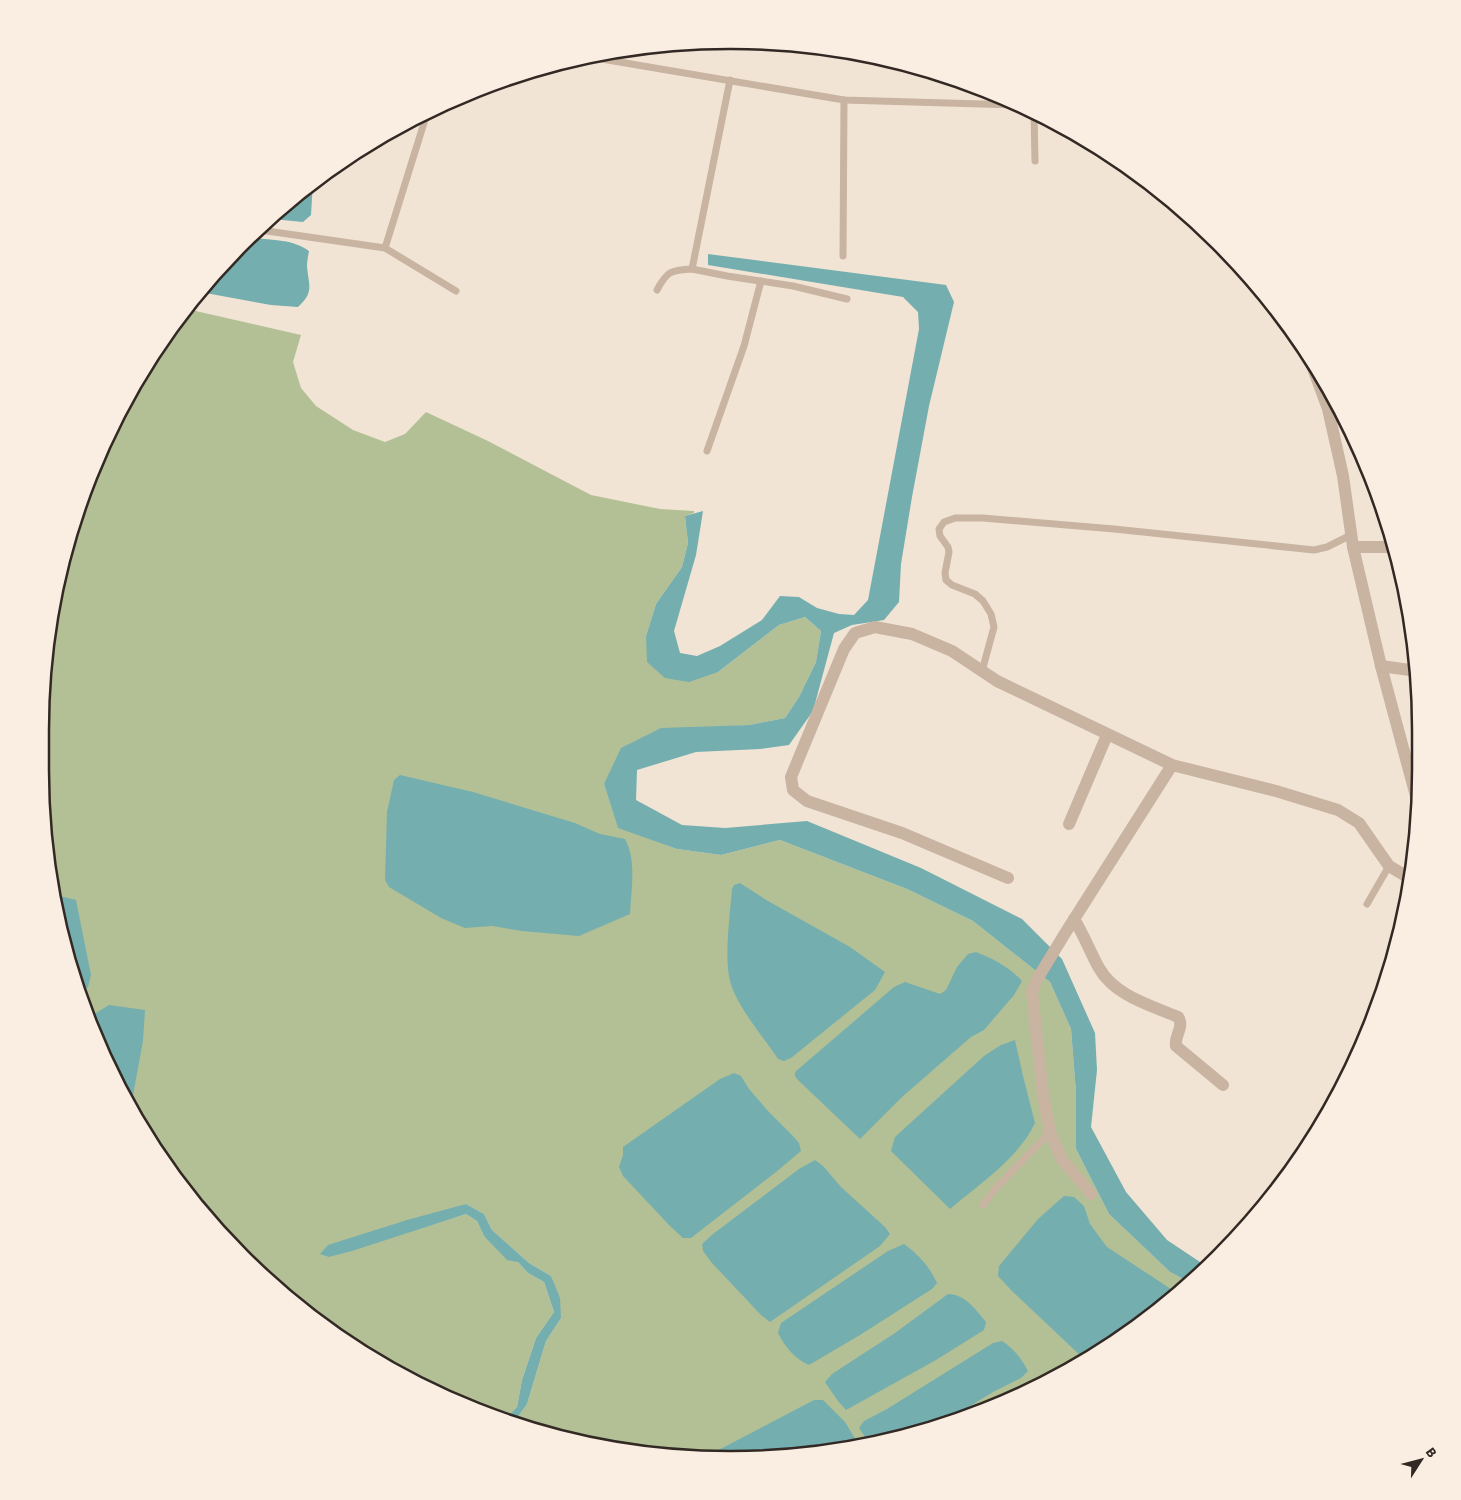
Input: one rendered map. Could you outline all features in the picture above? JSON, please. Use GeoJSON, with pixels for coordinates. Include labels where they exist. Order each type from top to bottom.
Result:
{"type":"FeatureCollection","features":[{"type":"Feature","properties":{"kind":"street"},"geometry":{"type":"LineString","coordinates":[[1335,416],[1352,541],[1380,666],[1412,781]]}},
{"type":"Feature","properties":{"kind":"street"},"geometry":{"type":"LineString","coordinates":[[1352,541],[1386,546]]}},
{"type":"Feature","properties":{"kind":"street"},"geometry":{"type":"LineString","coordinates":[[1008,878],[902,833],[807,801],[793,790],[791,777],[844,649],[855,633],[876,628],[912,634],[952,650],[997,681],[1172,765],[1338,810],[1359,823],[1390,866],[1403,874]]}},
{"type":"Feature","properties":{"kind":"street"},"geometry":{"type":"LineString","coordinates":[[1380,666],[1409,670]]}},
{"type":"Feature","properties":{"kind":"street"},"geometry":{"type":"LineString","coordinates":[[1069,824],[1107,735]]}},
{"type":"Feature","properties":{"kind":"street"},"geometry":{"type":"LineString","coordinates":[[1091,1194],[1061,1158],[1050,1132],[1043,1094],[1032,992],[1036,981],[1064,935],[1172,765]]}},
{"type":"Feature","properties":{"kind":"street"},"geometry":{"type":"LineString","coordinates":[[1074,920],[1084,934],[1100,969],[1108,980],[1118,989],[1132,997],[1178,1017],[1181,1025],[1175,1041],[1176,1046],[1223,1085]]}},
{"type":"Feature","properties":{"kind":"lane"},"geometry":{"type":"LineString","coordinates":[[609,60],[844,100],[999,105]]}},
{"type":"Feature","properties":{"kind":"lane"},"geometry":{"type":"LineString","coordinates":[[692,269],[730,80]]}},
{"type":"Feature","properties":{"kind":"lane"},"geometry":{"type":"LineString","coordinates":[[843,256],[844,100]]}},
{"type":"Feature","properties":{"kind":"lane"},"geometry":{"type":"LineString","coordinates":[[1034,120],[1035,161]]}},
{"type":"Feature","properties":{"kind":"lane"},"geometry":{"type":"LineString","coordinates":[[386,248],[425,121]]}},
{"type":"Feature","properties":{"kind":"lane"},"geometry":{"type":"LineString","coordinates":[[267,231],[386,248],[456,291]]}},
{"type":"Feature","properties":{"kind":"lane"},"geometry":{"type":"LineString","coordinates":[[658,290],[664,277],[669,273],[675,270],[692,269],[793,286],[847,299]]}},
{"type":"Feature","properties":{"kind":"lane"},"geometry":{"type":"LineString","coordinates":[[707,451],[744,346],[761,281]]}},
{"type":"Feature","properties":{"kind":"lane"},"geometry":{"type":"LineString","coordinates":[[982,671],[994,627],[992,614],[983,601],[975,594],[952,585],[946,580],[945,573],[950,552],[940,536],[939,529],[944,522],[955,518],[982,518],[1114,529],[1314,550],[1352,541]]}},
{"type":"Feature","properties":{"kind":"lane"},"geometry":{"type":"LineString","coordinates":[[1368,904],[1390,866]]}},
{"type":"Feature","properties":{"kind":"lane"},"geometry":{"type":"LineString","coordinates":[[983,1205],[995,1189],[1050,1132]]}},
{"type":"Feature","properties":{"kind":"green space"},"geometry":{"type":"Polygon","coordinates":[[[194,311],[301,335],[293,362],[301,388],[316,406],[353,430],[385,442],[405,434],[426,412],[488,441],[591,495],[660,509],[694,511],[694,513],[685,516],[688,543],[682,567],[656,604],[646,636],[718,672],[779,625],[805,617],[821,631],[816,662],[799,697],[785,718],[749,725],[710,727],[604,784],[618,827],[677,849],[721,855],[780,840],[907,889],[973,921],[1050,982],[1071,1029],[1076,1093],[1076,1149],[1109,1214],[1170,1272],[1183,1279],[1146,1310],[1071,1360],[1032,1381],[950,1415],[864,1438],[819,1445],[775,1450],[686,1450],[597,1438],[518,1417],[527,1404],[546,1341],[561,1318],[551,1276],[529,1263],[492,1230],[484,1214],[466,1204],[329,1257],[466,1214],[477,1221],[484,1236],[518,1262],[528,1273],[544,1282],[554,1312],[536,1338],[522,1380],[517,1407],[510,1414],[429,1381],[390,1360],[315,1310],[248,1252],[190,1185],[140,1110],[119,1071],[101,1030],[85,989],[72,946],[62,903],[50,814],[50,686],[62,597],[85,511],[119,429],[140,390],[194,311]]]}},
{"type":"Feature","properties":{"kind":"water"},"geometry":{"type":"Polygon","coordinates":[[[312,192],[311,215],[303,222],[279,220],[312,192]]]}},
{"type":"Feature","properties":{"kind":"water"},"geometry":{"type":"Polygon","coordinates":[[[258,239],[289,242],[309,251],[307,267],[309,288],[303,302],[298,307],[271,305],[208,293],[258,239]]]}},
{"type":"Feature","properties":{"kind":"water"},"geometry":{"type":"Polygon","coordinates":[[[708,254],[946,285],[954,302],[929,406],[912,497],[901,564],[899,602],[884,620],[852,625],[834,633],[813,711],[789,745],[760,749],[696,752],[637,770],[636,800],[682,825],[725,828],[807,821],[921,868],[1022,919],[1062,959],[1095,1033],[1097,1070],[1091,1127],[1126,1192],[1167,1240],[1201,1263],[1183,1279],[1170,1272],[1109,1214],[1076,1149],[1076,1093],[1071,1029],[1050,982],[973,921],[907,889],[780,840],[721,855],[677,849],[618,828],[604,784],[621,748],[661,728],[749,725],[785,718],[799,697],[816,662],[821,631],[805,617],[779,625],[718,672],[689,682],[665,678],[647,662],[646,636],[656,604],[682,567],[688,543],[685,516],[703,511],[696,555],[674,631],[680,653],[697,656],[720,646],[762,620],[780,596],[799,597],[817,608],[839,614],[854,615],[868,600],[919,329],[918,312],[903,297],[708,265],[708,254]]]}},
{"type":"Feature","properties":{"kind":"water"},"geometry":{"type":"Polygon","coordinates":[[[400,775],[473,792],[575,823],[600,834],[625,839],[629,848],[632,866],[630,914],[579,936],[522,931],[492,926],[465,928],[441,918],[389,887],[385,880],[387,812],[394,780],[400,775]]]}},
{"type":"Feature","properties":{"kind":"water"},"geometry":{"type":"Polygon","coordinates":[[[740,883],[850,947],[885,972],[875,990],[791,1058],[784,1061],[778,1059],[751,1021],[738,1000],[730,981],[727,948],[732,889],[734,885],[740,883]]]}},
{"type":"Feature","properties":{"kind":"water"},"geometry":{"type":"Polygon","coordinates":[[[61,896],[76,900],[91,975],[88,987],[85,990],[72,946],[61,896]]]}},
{"type":"Feature","properties":{"kind":"water"},"geometry":{"type":"Polygon","coordinates":[[[976,952],[1001,964],[1022,981],[1014,995],[984,1030],[971,1037],[902,1097],[860,1139],[798,1080],[795,1072],[894,987],[905,982],[940,994],[946,990],[957,967],[968,954],[976,952]]]}},
{"type":"Feature","properties":{"kind":"water"},"geometry":{"type":"Polygon","coordinates":[[[109,1005],[145,1010],[143,1041],[133,1098],[119,1071],[95,1014],[109,1005]]]}},
{"type":"Feature","properties":{"kind":"water"},"geometry":{"type":"Polygon","coordinates":[[[1015,1040],[1035,1123],[1028,1136],[1009,1159],[950,1209],[891,1151],[895,1137],[984,1056],[1001,1045],[1015,1040]]]}},
{"type":"Feature","properties":{"kind":"water"},"geometry":{"type":"Polygon","coordinates":[[[734,1073],[741,1076],[749,1089],[768,1111],[799,1143],[801,1151],[691,1238],[683,1238],[623,1176],[619,1167],[623,1155],[623,1147],[720,1079],[734,1073]]]}},
{"type":"Feature","properties":{"kind":"water"},"geometry":{"type":"Polygon","coordinates":[[[815,1160],[890,1234],[880,1246],[770,1322],[761,1315],[712,1263],[703,1251],[702,1244],[799,1169],[815,1160]]]}},
{"type":"Feature","properties":{"kind":"water"},"geometry":{"type":"Polygon","coordinates":[[[1064,1196],[1074,1197],[1084,1206],[1090,1224],[1107,1247],[1171,1289],[1146,1310],[1079,1355],[998,1276],[999,1266],[1038,1219],[1064,1196]]]}},
{"type":"Feature","properties":{"kind":"water"},"geometry":{"type":"Polygon","coordinates":[[[466,1204],[484,1214],[492,1230],[529,1263],[551,1276],[560,1298],[561,1318],[546,1341],[527,1404],[518,1417],[510,1414],[517,1407],[522,1380],[536,1338],[554,1312],[544,1282],[528,1273],[518,1262],[507,1260],[484,1236],[477,1221],[466,1214],[352,1251],[329,1257],[320,1254],[328,1245],[466,1204]]]}},
{"type":"Feature","properties":{"kind":"water"},"geometry":{"type":"Polygon","coordinates":[[[904,1244],[931,1271],[937,1283],[932,1289],[809,1365],[791,1352],[778,1333],[781,1323],[888,1251],[904,1244]]]}},
{"type":"Feature","properties":{"kind":"water"},"geometry":{"type":"Polygon","coordinates":[[[948,1294],[960,1297],[974,1308],[986,1322],[984,1330],[936,1360],[846,1410],[825,1382],[832,1374],[895,1333],[948,1294]]]}},
{"type":"Feature","properties":{"kind":"water"},"geometry":{"type":"Polygon","coordinates":[[[1002,1341],[1017,1354],[1028,1371],[1021,1378],[966,1409],[950,1415],[865,1438],[859,1428],[864,1421],[887,1409],[993,1343],[1002,1341]]]}},
{"type":"Feature","properties":{"kind":"water"},"geometry":{"type":"Polygon","coordinates":[[[814,1400],[823,1400],[845,1422],[856,1439],[775,1450],[717,1451],[814,1400]]]}}]}
